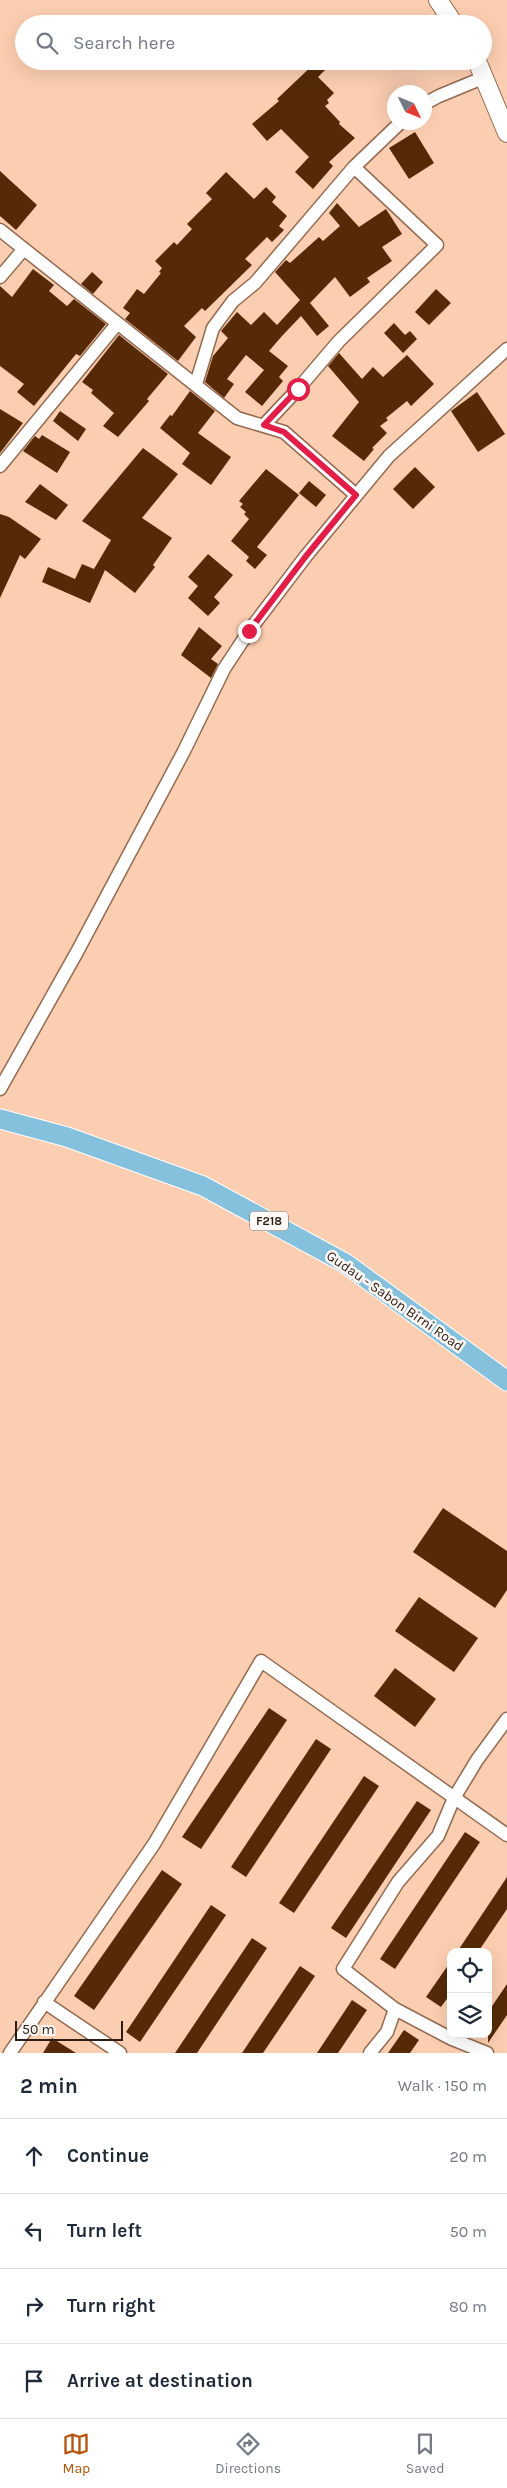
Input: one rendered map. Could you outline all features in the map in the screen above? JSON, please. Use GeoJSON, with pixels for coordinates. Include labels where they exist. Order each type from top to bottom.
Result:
{"type":"FeatureCollection","features":[{"type":"Feature","properties":{"kind":"main road","name":"Gudau - Sabon Birni Road"},"geometry":{"type":"LineString","coordinates":[[0,1119],[67,1136],[203,1186],[345,1263],[507,1381]]}},
{"type":"Feature","properties":{"kind":"street"},"geometry":{"type":"LineString","coordinates":[[438,0],[448,15]]}},
{"type":"Feature","properties":{"kind":"street"},"geometry":{"type":"LineString","coordinates":[[432,100],[479,70]]}},
{"type":"Feature","properties":{"kind":"street"},"geometry":{"type":"LineString","coordinates":[[481,70],[507,133]]}},
{"type":"Feature","properties":{"kind":"street"},"geometry":{"type":"LineString","coordinates":[[196,384],[213,328],[233,301],[255,283],[354,167],[393,130]]}},
{"type":"Feature","properties":{"kind":"street"},"geometry":{"type":"LineString","coordinates":[[264,425],[298,389],[339,340],[437,245],[354,167]]}},
{"type":"Feature","properties":{"kind":"street"},"geometry":{"type":"LineString","coordinates":[[0,230],[242,421],[264,425],[284,432],[356,495]]}},
{"type":"Feature","properties":{"kind":"street"},"geometry":{"type":"LineString","coordinates":[[0,277],[24,250]]}},
{"type":"Feature","properties":{"kind":"street"},"geometry":{"type":"LineString","coordinates":[[0,466],[117,324]]}},
{"type":"Feature","properties":{"kind":"street"},"geometry":{"type":"LineString","coordinates":[[0,1089],[91,926],[224,670],[249,631],[306,556],[389,456],[507,349]]}},
{"type":"Feature","properties":{"kind":"street"},"geometry":{"type":"LineString","coordinates":[[10,2053],[154,1844],[261,1661],[507,1835]]}},
{"type":"Feature","properties":{"kind":"street"},"geometry":{"type":"LineString","coordinates":[[487,2053],[452,2039],[395,2009],[343,1969],[398,1882],[438,1836],[454,1798],[477,1760],[507,1719]]}},
{"type":"Feature","properties":{"kind":"street"},"geometry":{"type":"LineString","coordinates":[[44,2002],[120,2053]]}},
{"type":"Feature","properties":{"kind":"street"},"geometry":{"type":"LineString","coordinates":[[370,2053],[387,2032],[395,2009]]}},
{"type":"Feature","properties":{"kind":"building"},"geometry":{"type":"Polygon","coordinates":[[[308,70],[325,70],[318,77],[334,93],[327,100],[329,103],[325,106],[340,122],[339,124],[355,138],[329,162],[333,166],[313,189],[295,172],[309,157],[281,129],[267,141],[252,124],[279,101],[277,99],[308,70]]]}},
{"type":"Feature","properties":{"kind":"building"},"geometry":{"type":"Polygon","coordinates":[[[415,132],[434,163],[409,179],[389,148],[415,132]]]}},
{"type":"Feature","properties":{"kind":"building"},"geometry":{"type":"Polygon","coordinates":[[[0,171],[37,205],[16,230],[0,216],[0,171]]]}},
{"type":"Feature","properties":{"kind":"building"},"geometry":{"type":"Polygon","coordinates":[[[226,172],[254,199],[266,187],[276,197],[272,202],[287,216],[279,226],[284,230],[272,242],[267,237],[245,259],[252,265],[205,311],[202,308],[184,326],[196,337],[178,361],[125,319],[130,313],[123,308],[137,289],[144,294],[161,273],[159,272],[162,268],[155,261],[174,242],[177,245],[192,229],[187,224],[212,199],[206,193],[226,172]]]}},
{"type":"Feature","properties":{"kind":"building"},"geometry":{"type":"Polygon","coordinates":[[[337,203],[359,227],[386,209],[402,234],[382,247],[392,261],[367,278],[370,282],[350,297],[335,277],[310,303],[329,326],[317,336],[301,316],[269,351],[288,366],[279,377],[283,381],[262,406],[245,392],[264,370],[246,355],[227,379],[234,384],[224,398],[205,382],[213,356],[228,338],[221,331],[237,312],[251,325],[264,312],[277,325],[300,300],[275,272],[286,260],[290,263],[319,237],[323,241],[340,226],[329,213],[337,203]]]}},
{"type":"Feature","properties":{"kind":"building"},"geometry":{"type":"Polygon","coordinates":[[[33,269],[54,285],[49,291],[67,306],[74,299],[106,324],[80,356],[76,354],[34,406],[17,392],[24,384],[0,366],[0,286],[12,297],[33,269]]]}},
{"type":"Feature","properties":{"kind":"building"},"geometry":{"type":"Polygon","coordinates":[[[92,272],[103,282],[93,294],[81,284],[92,272]]]}},
{"type":"Feature","properties":{"kind":"building"},"geometry":{"type":"Polygon","coordinates":[[[436,289],[451,303],[429,325],[415,312],[436,289]]]}},
{"type":"Feature","properties":{"kind":"building"},"geometry":{"type":"Polygon","coordinates":[[[394,323],[405,335],[410,331],[417,339],[403,353],[384,333],[394,323]]]}},
{"type":"Feature","properties":{"kind":"building"},"geometry":{"type":"Polygon","coordinates":[[[119,335],[168,374],[147,399],[149,401],[118,437],[103,426],[114,413],[91,393],[93,390],[82,382],[119,335]]]}},
{"type":"Feature","properties":{"kind":"building"},"geometry":{"type":"Polygon","coordinates":[[[339,353],[362,379],[373,367],[383,377],[407,355],[434,384],[411,406],[407,401],[386,418],[388,420],[380,426],[387,433],[372,448],[374,449],[364,461],[332,436],[359,402],[328,366],[339,353]]]}},
{"type":"Feature","properties":{"kind":"building"},"geometry":{"type":"Polygon","coordinates":[[[190,391],[215,411],[198,433],[231,457],[211,485],[182,464],[190,453],[160,428],[170,415],[172,416],[190,391]]]}},
{"type":"Feature","properties":{"kind":"building"},"geometry":{"type":"Polygon","coordinates":[[[477,392],[505,434],[478,452],[451,411],[477,392]]]}},
{"type":"Feature","properties":{"kind":"building"},"geometry":{"type":"Polygon","coordinates":[[[0,409],[23,423],[0,453],[0,409]]]}},
{"type":"Feature","properties":{"kind":"building"},"geometry":{"type":"Polygon","coordinates":[[[60,411],[86,429],[78,441],[53,421],[60,411]]]}},
{"type":"Feature","properties":{"kind":"building"},"geometry":{"type":"Polygon","coordinates":[[[42,435],[70,452],[57,473],[23,451],[35,436],[39,439],[42,435]]]}},
{"type":"Feature","properties":{"kind":"building"},"geometry":{"type":"Polygon","coordinates":[[[143,448],[178,474],[142,518],[172,538],[153,565],[155,567],[135,593],[105,570],[90,603],[42,582],[48,567],[75,579],[82,564],[94,569],[111,540],[82,521],[143,448]]]}},
{"type":"Feature","properties":{"kind":"building"},"geometry":{"type":"Polygon","coordinates":[[[415,467],[435,487],[413,509],[393,489],[415,467]]]}},
{"type":"Feature","properties":{"kind":"building"},"geometry":{"type":"Polygon","coordinates":[[[266,469],[299,495],[257,547],[267,555],[255,569],[246,561],[249,557],[231,541],[249,519],[244,514],[246,512],[240,507],[243,504],[239,501],[266,469]]]}},
{"type":"Feature","properties":{"kind":"building"},"geometry":{"type":"Polygon","coordinates":[[[309,481],[326,495],[316,507],[299,493],[309,481]]]}},
{"type":"Feature","properties":{"kind":"building"},"geometry":{"type":"Polygon","coordinates":[[[40,484],[68,505],[56,520],[25,502],[40,484]]]}},
{"type":"Feature","properties":{"kind":"building"},"geometry":{"type":"Polygon","coordinates":[[[0,514],[9,517],[41,539],[25,559],[20,555],[0,598],[0,514]]]}},
{"type":"Feature","properties":{"kind":"building"},"geometry":{"type":"Polygon","coordinates":[[[208,554],[233,575],[214,597],[220,603],[208,616],[188,598],[198,586],[188,577],[208,554]]]}},
{"type":"Feature","properties":{"kind":"building"},"geometry":{"type":"Polygon","coordinates":[[[199,627],[222,646],[211,659],[218,664],[211,678],[181,655],[199,627]]]}},
{"type":"Feature","properties":{"kind":"building"},"geometry":{"type":"Polygon","coordinates":[[[443,1508],[507,1551],[507,1590],[495,1608],[413,1552],[443,1508]]]}},
{"type":"Feature","properties":{"kind":"building"},"geometry":{"type":"Polygon","coordinates":[[[419,1597],[478,1638],[454,1672],[395,1631],[419,1597]]]}},
{"type":"Feature","properties":{"kind":"building"},"geometry":{"type":"Polygon","coordinates":[[[395,1668],[436,1699],[415,1727],[374,1696],[395,1668]]]}},
{"type":"Feature","properties":{"kind":"building"},"geometry":{"type":"Polygon","coordinates":[[[269,1708],[287,1720],[201,1849],[182,1837],[269,1708]]]}},
{"type":"Feature","properties":{"kind":"building"},"geometry":{"type":"Polygon","coordinates":[[[316,1739],[331,1749],[246,1877],[231,1867],[316,1739]]]}},
{"type":"Feature","properties":{"kind":"building"},"geometry":{"type":"Polygon","coordinates":[[[364,1776],[379,1786],[294,1913],[279,1903],[364,1776]]]}},
{"type":"Feature","properties":{"kind":"building"},"geometry":{"type":"Polygon","coordinates":[[[417,1801],[431,1810],[346,1938],[331,1928],[417,1801]]]}},
{"type":"Feature","properties":{"kind":"building"},"geometry":{"type":"Polygon","coordinates":[[[465,1832],[480,1842],[395,1969],[380,1959],[465,1832]]]}},
{"type":"Feature","properties":{"kind":"building"},"geometry":{"type":"Polygon","coordinates":[[[162,1870],[182,1884],[94,2010],[74,1996],[162,1870]]]}},
{"type":"Feature","properties":{"kind":"building"},"geometry":{"type":"Polygon","coordinates":[[[507,1877],[507,1909],[481,1948],[460,1948],[507,1877]]]}},
{"type":"Feature","properties":{"kind":"building"},"geometry":{"type":"Polygon","coordinates":[[[211,1905],[226,1915],[140,2042],[126,2032],[211,1905]]]}},
{"type":"Feature","properties":{"kind":"building"},"geometry":{"type":"Polygon","coordinates":[[[252,1938],[267,1948],[197,2053],[175,2053],[252,1938]]]}},
{"type":"Feature","properties":{"kind":"building"},"geometry":{"type":"Polygon","coordinates":[[[300,1966],[315,1976],[263,2053],[242,2053],[300,1966]]]}},
{"type":"Feature","properties":{"kind":"building"},"geometry":{"type":"Polygon","coordinates":[[[447,1967],[447,1999],[441,2007],[426,1997],[447,1967]]]}},
{"type":"Feature","properties":{"kind":"building"},"geometry":{"type":"Polygon","coordinates":[[[507,1984],[507,2015],[492,2037],[492,2006],[507,1984]]]}},
{"type":"Feature","properties":{"kind":"building"},"geometry":{"type":"Polygon","coordinates":[[[352,2000],[367,2010],[338,2053],[317,2053],[352,2000]]]}},
{"type":"Feature","properties":{"kind":"building"},"geometry":{"type":"Polygon","coordinates":[[[404,2030],[419,2040],[410,2053],[388,2053],[404,2030]]]}},
{"type":"Feature","properties":{"kind":"building"},"geometry":{"type":"Polygon","coordinates":[[[52,2038],[76,2053],[43,2053],[52,2038]]]}},
{"type":"Feature","properties":{"kind":"route"},"geometry":{"type":"LineString","coordinates":[[249,631],[306,556],[356,495],[284,432],[264,425],[271,420],[298,389]]}}]}
